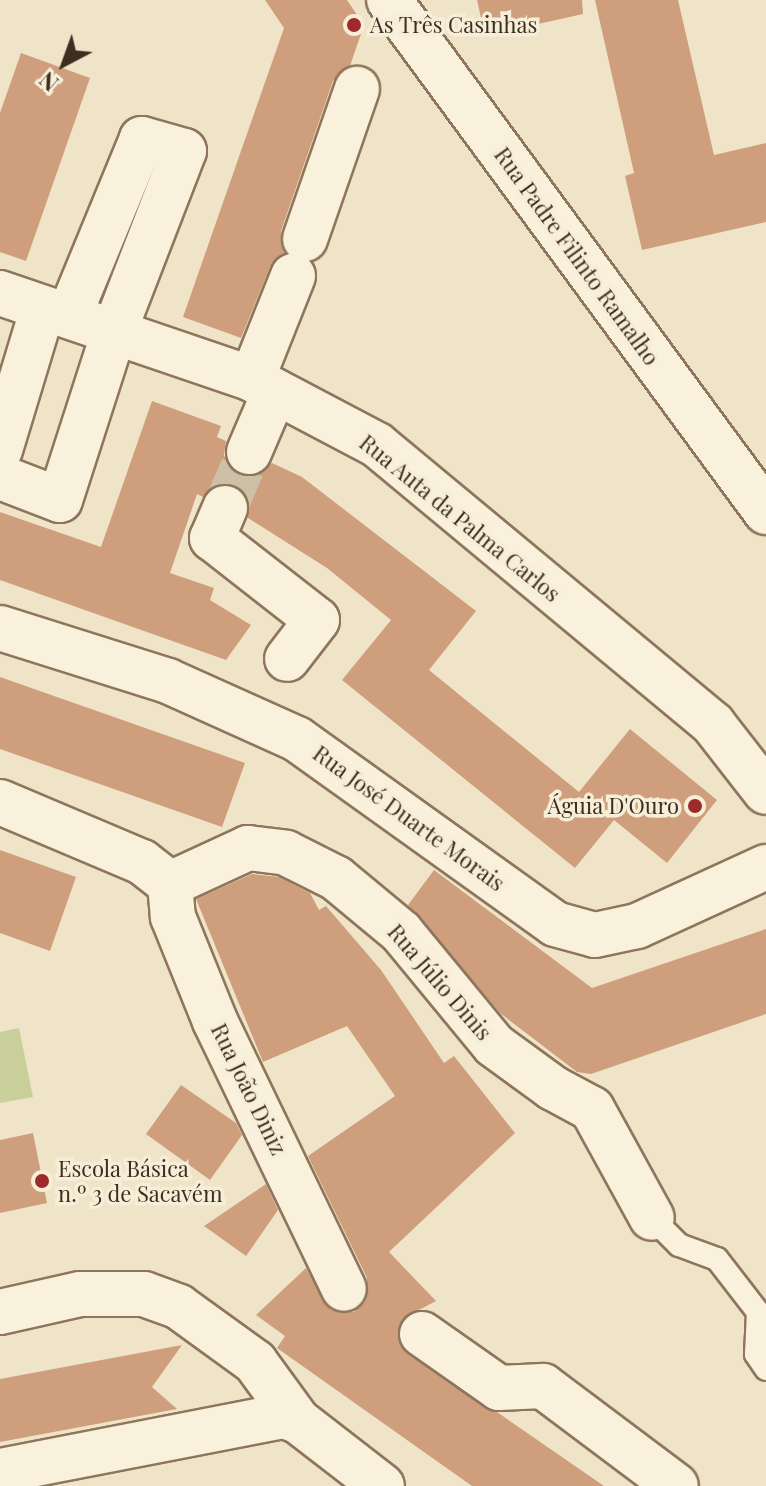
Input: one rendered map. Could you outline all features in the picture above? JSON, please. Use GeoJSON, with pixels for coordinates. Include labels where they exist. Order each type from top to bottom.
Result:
{"type":"FeatureCollection","features":[{"type":"Feature","properties":{"kind":"street","name":"Rua Padre Filinto Ramalho"},"geometry":{"type":"LineString","coordinates":[[389,0],[766,512]]}},
{"type":"Feature","properties":{"kind":"street"},"geometry":{"type":"LineString","coordinates":[[249,452],[299,258],[357,89]]}},
{"type":"Feature","properties":{"kind":"street"},"geometry":{"type":"LineString","coordinates":[[0,450],[56,312],[142,139],[184,151],[114,332],[60,500],[0,477]]}},
{"type":"Feature","properties":{"kind":"street","name":"Rua Auta da Palma Carlos"},"geometry":{"type":"LineString","coordinates":[[0,293],[264,385],[377,445],[713,724],[766,792]]}},
{"type":"Feature","properties":{"kind":"street"},"geometry":{"type":"LineString","coordinates":[[225,508],[212,538],[317,620],[287,659]]}},
{"type":"Feature","properties":{"kind":"street","name":"Rua José Duarte Morais"},"geometry":{"type":"LineString","coordinates":[[0,628],[168,681],[297,739],[555,924],[595,935],[637,926],[766,867]]}},
{"type":"Feature","properties":{"kind":"street","name":"Rua Auta da Palma Carlos"},"geometry":{"type":"LineString","coordinates":[[713,724],[766,738]]}},
{"type":"Feature","properties":{"kind":"street"},"geometry":{"type":"LineString","coordinates":[[0,802],[142,862],[170,884]]}},
{"type":"Feature","properties":{"kind":"street","name":"Rua Júlio Dinis"},"geometry":{"type":"LineString","coordinates":[[170,884],[248,848],[286,853],[336,878],[401,932],[494,1045],[553,1088],[592,1109],[652,1218]]}},
{"type":"Feature","properties":{"kind":"street","name":"Rua João Diniz"},"geometry":{"type":"LineString","coordinates":[[170,884],[173,917],[215,1021],[344,1289]]}},
{"type":"Feature","properties":{"kind":"street"},"geometry":{"type":"LineString","coordinates":[[0,1312],[80,1294],[144,1294],[179,1307],[255,1362],[298,1421],[382,1486]]}},
{"type":"Feature","properties":{"kind":"street"},"geometry":{"type":"LineString","coordinates":[[422,1334],[499,1388],[543,1386],[676,1486]]}},
{"type":"Feature","properties":{"kind":"street"},"geometry":{"type":"LineString","coordinates":[[0,1471],[271,1418],[298,1421]]}},
{"type":"Feature","properties":{"kind":"lane"},"geometry":{"type":"LineString","coordinates":[[652,1218],[679,1245],[717,1259],[758,1312],[756,1354],[766,1369]]}},
{"type":"Feature","properties":{"kind":"green space"},"geometry":{"type":"Polygon","coordinates":[[[19,1028],[33,1097],[0,1103],[0,1032],[19,1028]]]}},
{"type":"Feature","properties":{"kind":"building"},"geometry":{"type":"Polygon","coordinates":[[[265,0],[347,0],[364,25],[350,66],[333,81],[281,231],[284,254],[270,267],[241,338],[183,317],[284,28],[265,0]]]}},
{"type":"Feature","properties":{"kind":"building"},"geometry":{"type":"Polygon","coordinates":[[[477,0],[582,0],[583,14],[485,36],[477,0]]]}},
{"type":"Feature","properties":{"kind":"building"},"geometry":{"type":"Polygon","coordinates":[[[595,0],[678,0],[714,155],[766,143],[766,222],[642,250],[625,176],[634,173],[595,0]]]}},
{"type":"Feature","properties":{"kind":"building"},"geometry":{"type":"Polygon","coordinates":[[[21,53],[90,78],[26,261],[0,252],[0,113],[21,53]]]}},
{"type":"Feature","properties":{"kind":"building"},"geometry":{"type":"Polygon","coordinates":[[[152,401],[221,426],[217,437],[226,441],[224,456],[239,475],[253,477],[272,463],[302,477],[476,611],[429,670],[579,792],[630,729],[717,800],[667,863],[614,820],[575,868],[342,680],[391,620],[327,568],[248,518],[245,494],[234,485],[221,483],[203,497],[197,494],[170,573],[214,588],[210,600],[251,625],[226,660],[0,580],[0,512],[101,547],[152,401]]]}},
{"type":"Feature","properties":{"kind":"building"},"geometry":{"type":"Polygon","coordinates":[[[0,677],[245,763],[222,827],[0,749],[0,677]]]}},
{"type":"Feature","properties":{"kind":"building"},"geometry":{"type":"Polygon","coordinates":[[[0,850],[76,877],[50,951],[0,933],[0,850]]]}},
{"type":"Feature","properties":{"kind":"building"},"geometry":{"type":"Polygon","coordinates":[[[434,870],[592,988],[766,929],[766,1014],[591,1074],[577,1072],[500,1013],[408,905],[434,870]]]}},
{"type":"Feature","properties":{"kind":"building"},"geometry":{"type":"Polygon","coordinates":[[[252,874],[279,877],[310,893],[319,910],[326,906],[381,970],[444,1063],[454,1056],[515,1133],[389,1252],[436,1301],[402,1319],[400,1345],[604,1486],[472,1486],[277,1348],[285,1336],[256,1315],[306,1268],[331,1310],[354,1312],[365,1302],[367,1278],[308,1156],[395,1096],[347,1026],[263,1062],[196,899],[252,874]]]}},
{"type":"Feature","properties":{"kind":"building"},"geometry":{"type":"Polygon","coordinates":[[[181,1085],[236,1123],[242,1135],[210,1180],[146,1134],[181,1085]]]}},
{"type":"Feature","properties":{"kind":"building"},"geometry":{"type":"Polygon","coordinates":[[[33,1133],[47,1203],[0,1213],[0,1140],[33,1133]]]}},
{"type":"Feature","properties":{"kind":"building"},"geometry":{"type":"Polygon","coordinates":[[[266,1184],[278,1210],[246,1256],[204,1226],[266,1184]]]}},
{"type":"Feature","properties":{"kind":"building"},"geometry":{"type":"Polygon","coordinates":[[[182,1345],[152,1387],[177,1409],[0,1442],[0,1379],[182,1345]]]}},
{"type":"Feature","properties":{"kind":"tunnel"},"geometry":{"type":"LineString","coordinates":[[225,508],[249,452]]}},
{"type":"Feature","properties":{"kind":"place","name":"As Três Casinhas"},"geometry":{"type":"Point","coordinates":[354,25]}},
{"type":"Feature","properties":{"kind":"place","name":"Águia D'Ouro"},"geometry":{"type":"Point","coordinates":[695,806]}},
{"type":"Feature","properties":{"kind":"place","name":"Escola Básica n.º 3 de Sacavém"},"geometry":{"type":"Point","coordinates":[42,1181]}}]}
